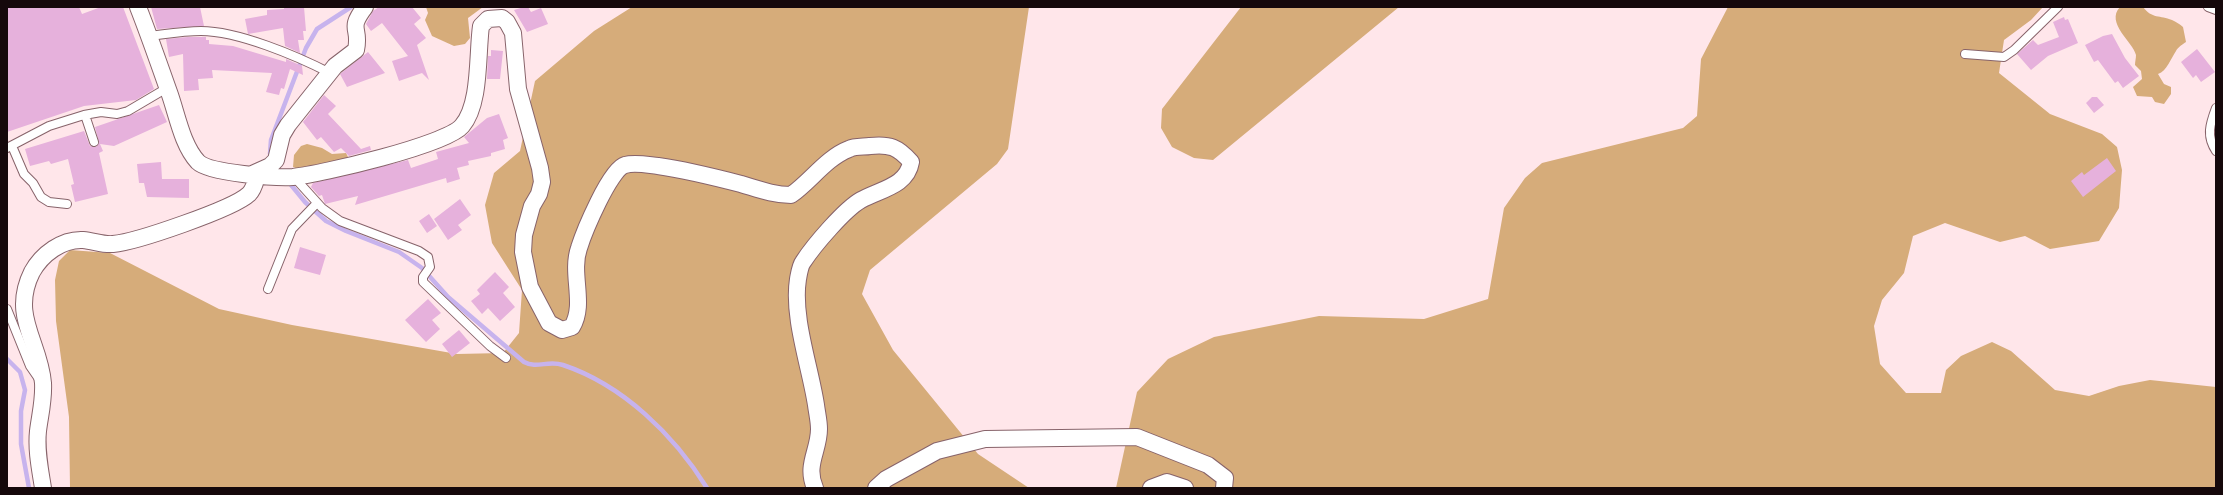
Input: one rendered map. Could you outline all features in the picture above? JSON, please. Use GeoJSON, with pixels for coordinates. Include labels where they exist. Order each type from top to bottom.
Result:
{"type":"FeatureCollection","features":[{"type":"Feature","properties":{"kind":"street"},"geometry":{"type":"LineString","coordinates":[[138,7],[183,134],[198,162],[208,167],[254,175],[274,168],[293,177],[322,173],[415,147],[451,133],[461,127],[468,117],[474,101],[481,26],[488,19],[502,18],[507,22],[513,33],[518,89],[542,182],[524,235],[523,252],[530,287],[549,323],[562,330],[572,328],[577,319],[578,303],[575,267],[579,247],[604,190],[614,172],[625,165],[644,164],[673,168],[765,192],[791,195],[804,186],[834,157],[850,148],[882,145],[898,149],[911,162],[910,171],[904,180],[860,200],[844,215],[802,263],[798,280],[798,305],[819,430],[810,473],[815,488]]}},
{"type":"Feature","properties":{"kind":"street"},"geometry":{"type":"LineString","coordinates":[[274,168],[282,135],[288,125],[330,73],[356,50],[358,40],[354,24],[365,7]]}},
{"type":"Feature","properties":{"kind":"street"},"geometry":{"type":"LineString","coordinates":[[43,488],[38,451],[38,432],[43,401],[43,383],[27,331],[24,306],[28,284],[32,273],[39,262],[49,252],[69,242],[82,240],[103,244],[125,242],[229,206],[250,194],[253,189],[254,175]]}},
{"type":"Feature","properties":{"kind":"street"},"geometry":{"type":"LineString","coordinates":[[876,488],[886,479],[937,451],[985,439],[1137,437],[1208,464],[1225,478],[1224,488]]}},
{"type":"Feature","properties":{"kind":"street"},"geometry":{"type":"LineString","coordinates":[[1151,488],[1167,482],[1185,488]]}},
{"type":"Feature","properties":{"kind":"lane"},"geometry":{"type":"LineString","coordinates":[[1965,54],[2004,57],[2014,50],[2058,7]]}},
{"type":"Feature","properties":{"kind":"lane"},"geometry":{"type":"LineString","coordinates":[[2208,7],[2216,10]]}},
{"type":"Feature","properties":{"kind":"lane"},"geometry":{"type":"LineString","coordinates":[[149,36],[201,31],[220,33],[257,44],[330,73]]}},
{"type":"Feature","properties":{"kind":"lane"},"geometry":{"type":"LineString","coordinates":[[67,204],[49,202],[41,197],[33,183],[24,174],[9,147],[49,126],[85,115],[101,112],[117,114],[128,111],[167,88]]}},
{"type":"Feature","properties":{"kind":"lane"},"geometry":{"type":"LineString","coordinates":[[2216,108],[2209,133],[2211,143],[2216,151]]}},
{"type":"Feature","properties":{"kind":"lane"},"geometry":{"type":"LineString","coordinates":[[85,115],[94,142]]}},
{"type":"Feature","properties":{"kind":"lane"},"geometry":{"type":"LineString","coordinates":[[293,177],[316,204],[340,221],[419,251],[428,257],[430,267],[424,277],[424,282],[428,289],[490,346],[506,358]]}},
{"type":"Feature","properties":{"kind":"lane"},"geometry":{"type":"LineString","coordinates":[[268,288],[292,229],[316,204]]}},
{"type":"Feature","properties":{"kind":"lane"},"geometry":{"type":"LineString","coordinates":[[7,309],[33,374],[43,383]]}},
{"type":"Feature","properties":{"kind":"shaded area"},"geometry":{"type":"Polygon","coordinates":[[[426,7],[483,7],[468,18],[470,38],[465,44],[454,46],[432,36],[425,20],[428,13],[426,7]]]}},
{"type":"Feature","properties":{"kind":"shaded area"},"geometry":{"type":"Polygon","coordinates":[[[632,7],[1029,7],[1008,149],[997,164],[870,270],[862,294],[893,350],[978,454],[1029,488],[70,488],[69,417],[56,321],[55,280],[59,261],[70,250],[110,253],[219,309],[292,325],[457,354],[503,353],[519,333],[522,290],[492,243],[485,205],[494,173],[520,151],[535,81],[594,31],[632,7]]]}},
{"type":"Feature","properties":{"kind":"shaded area"},"geometry":{"type":"Polygon","coordinates":[[[1241,7],[1399,7],[1213,160],[1194,158],[1172,147],[1161,128],[1162,109],[1241,7]]]}},
{"type":"Feature","properties":{"kind":"shaded area"},"geometry":{"type":"Polygon","coordinates":[[[1728,7],[2043,7],[2031,20],[2004,40],[1999,73],[2050,114],[2102,134],[2117,147],[2122,170],[2119,208],[2099,241],[2050,249],[2025,236],[2000,242],[1945,223],[1913,236],[1904,273],[1882,300],[1874,326],[1880,364],[1906,393],[1941,393],[1946,370],[1961,356],[1992,342],[2011,351],[2055,390],[2089,396],[2119,386],[2150,380],[2216,387],[2216,488],[1116,488],[1137,392],[1168,359],[1214,337],[1319,316],[1424,319],[1488,299],[1504,208],[1525,178],[1542,163],[1683,128],[1697,116],[1701,59],[1728,7]]]}},
{"type":"Feature","properties":{"kind":"shaded area"},"geometry":{"type":"Polygon","coordinates":[[[2120,7],[2143,7],[2146,11],[2153,15],[2168,18],[2183,27],[2186,42],[2178,48],[2164,70],[2158,74],[2164,84],[2171,87],[2171,94],[2164,104],[2155,102],[2152,97],[2137,96],[2133,87],[2142,79],[2141,71],[2135,65],[2136,55],[2134,50],[2118,26],[2116,13],[2120,7]]]}},
{"type":"Feature","properties":{"kind":"shaded area"},"geometry":{"type":"Polygon","coordinates":[[[307,144],[322,148],[332,154],[346,153],[348,157],[345,160],[298,169],[293,167],[294,155],[301,146],[307,144]]]}},
{"type":"Feature","properties":{"kind":"building"},"geometry":{"type":"Polygon","coordinates":[[[7,7],[79,7],[82,14],[101,7],[123,7],[154,89],[136,100],[84,106],[7,132],[7,7]]]}},
{"type":"Feature","properties":{"kind":"building"},"geometry":{"type":"Polygon","coordinates":[[[151,7],[200,7],[204,26],[157,29],[151,7]]]}},
{"type":"Feature","properties":{"kind":"building"},"geometry":{"type":"Polygon","coordinates":[[[284,7],[304,7],[306,31],[303,31],[304,40],[298,40],[300,53],[285,46],[283,28],[248,34],[245,19],[267,15],[267,10],[284,9],[284,7]]]}},
{"type":"Feature","properties":{"kind":"building"},"geometry":{"type":"Polygon","coordinates":[[[379,7],[412,7],[421,18],[414,24],[426,38],[417,45],[429,80],[422,73],[399,81],[392,61],[408,56],[382,23],[371,31],[366,24],[373,11],[379,7]]]}},
{"type":"Feature","properties":{"kind":"building"},"geometry":{"type":"Polygon","coordinates":[[[528,7],[531,12],[541,8],[548,24],[527,32],[514,10],[528,7]]]}},
{"type":"Feature","properties":{"kind":"building"},"geometry":{"type":"Polygon","coordinates":[[[2064,17],[2065,20],[2068,19],[2078,43],[2048,56],[2031,70],[2017,54],[2033,40],[2038,45],[2059,37],[2053,22],[2064,17]]]}},
{"type":"Feature","properties":{"kind":"building"},"geometry":{"type":"Polygon","coordinates":[[[2112,34],[2125,58],[2139,76],[2123,88],[2118,81],[2115,83],[2098,60],[2094,62],[2085,45],[2103,36],[2112,34]]]}},
{"type":"Feature","properties":{"kind":"building"},"geometry":{"type":"Polygon","coordinates":[[[206,37],[206,40],[209,40],[209,44],[233,46],[286,62],[286,59],[302,66],[303,75],[290,69],[284,89],[281,88],[279,95],[266,92],[272,73],[212,70],[213,78],[198,79],[199,90],[184,91],[183,54],[169,57],[166,39],[206,37]]]}},
{"type":"Feature","properties":{"kind":"building"},"geometry":{"type":"Polygon","coordinates":[[[2197,49],[2215,72],[2201,82],[2196,75],[2193,78],[2181,62],[2197,49]]]}},
{"type":"Feature","properties":{"kind":"building"},"geometry":{"type":"Polygon","coordinates":[[[491,50],[503,51],[500,79],[487,79],[488,56],[491,56],[491,50]]]}},
{"type":"Feature","properties":{"kind":"building"},"geometry":{"type":"Polygon","coordinates":[[[368,52],[385,73],[347,87],[340,74],[368,52]]]}},
{"type":"Feature","properties":{"kind":"building"},"geometry":{"type":"Polygon","coordinates":[[[324,95],[336,106],[328,114],[361,149],[370,146],[371,150],[349,156],[341,148],[334,152],[321,137],[317,140],[303,122],[324,95]]]}},
{"type":"Feature","properties":{"kind":"building"},"geometry":{"type":"Polygon","coordinates":[[[2092,97],[2097,97],[2104,105],[2094,113],[2086,103],[2092,97]]]}},
{"type":"Feature","properties":{"kind":"building"},"geometry":{"type":"Polygon","coordinates":[[[159,105],[167,122],[114,146],[100,144],[103,151],[99,153],[108,194],[75,202],[71,185],[74,184],[68,159],[51,164],[49,161],[30,166],[25,149],[84,131],[90,146],[96,147],[99,143],[95,127],[159,105]]]}},
{"type":"Feature","properties":{"kind":"building"},"geometry":{"type":"Polygon","coordinates":[[[499,114],[508,138],[503,140],[505,149],[491,153],[491,156],[468,161],[469,165],[457,168],[460,179],[447,183],[446,178],[355,205],[358,196],[325,204],[322,195],[319,196],[311,187],[313,183],[408,160],[411,168],[438,159],[436,152],[469,143],[464,137],[487,118],[499,114]]]}},
{"type":"Feature","properties":{"kind":"building"},"geometry":{"type":"Polygon","coordinates":[[[2107,158],[2116,171],[2083,197],[2071,181],[2082,172],[2084,175],[2107,158]]]}},
{"type":"Feature","properties":{"kind":"building"},"geometry":{"type":"Polygon","coordinates":[[[161,162],[162,179],[189,179],[189,198],[147,197],[144,183],[139,183],[137,164],[161,162]]]}},
{"type":"Feature","properties":{"kind":"building"},"geometry":{"type":"Polygon","coordinates":[[[460,199],[471,215],[458,225],[462,230],[448,240],[434,219],[460,199]]]}},
{"type":"Feature","properties":{"kind":"building"},"geometry":{"type":"Polygon","coordinates":[[[429,214],[437,226],[427,233],[419,221],[429,214]]]}},
{"type":"Feature","properties":{"kind":"building"},"geometry":{"type":"Polygon","coordinates":[[[300,247],[326,255],[320,275],[294,268],[300,247]]]}},
{"type":"Feature","properties":{"kind":"building"},"geometry":{"type":"Polygon","coordinates":[[[495,272],[509,287],[503,293],[515,307],[500,321],[488,308],[482,314],[471,301],[480,294],[477,290],[495,272]]]}},
{"type":"Feature","properties":{"kind":"building"},"geometry":{"type":"Polygon","coordinates":[[[428,299],[441,313],[432,320],[440,329],[426,342],[405,320],[428,299]]]}},
{"type":"Feature","properties":{"kind":"building"},"geometry":{"type":"Polygon","coordinates":[[[459,330],[470,343],[452,357],[442,344],[459,330]]]}},
{"type":"Feature","properties":{"kind":"waterway"},"geometry":{"type":"LineString","coordinates":[[270,154],[271,140],[306,48],[317,29],[351,7]]}},
{"type":"Feature","properties":{"kind":"waterway"},"geometry":{"type":"LineString","coordinates":[[287,180],[305,202],[326,221],[346,231],[399,252],[422,268],[448,297],[524,362],[533,365],[552,363],[563,365],[606,385],[626,399],[663,431],[694,468],[707,488]]}},
{"type":"Feature","properties":{"kind":"waterway"},"geometry":{"type":"LineString","coordinates":[[7,359],[20,372],[25,390],[21,411],[21,444],[29,488]]}}]}
